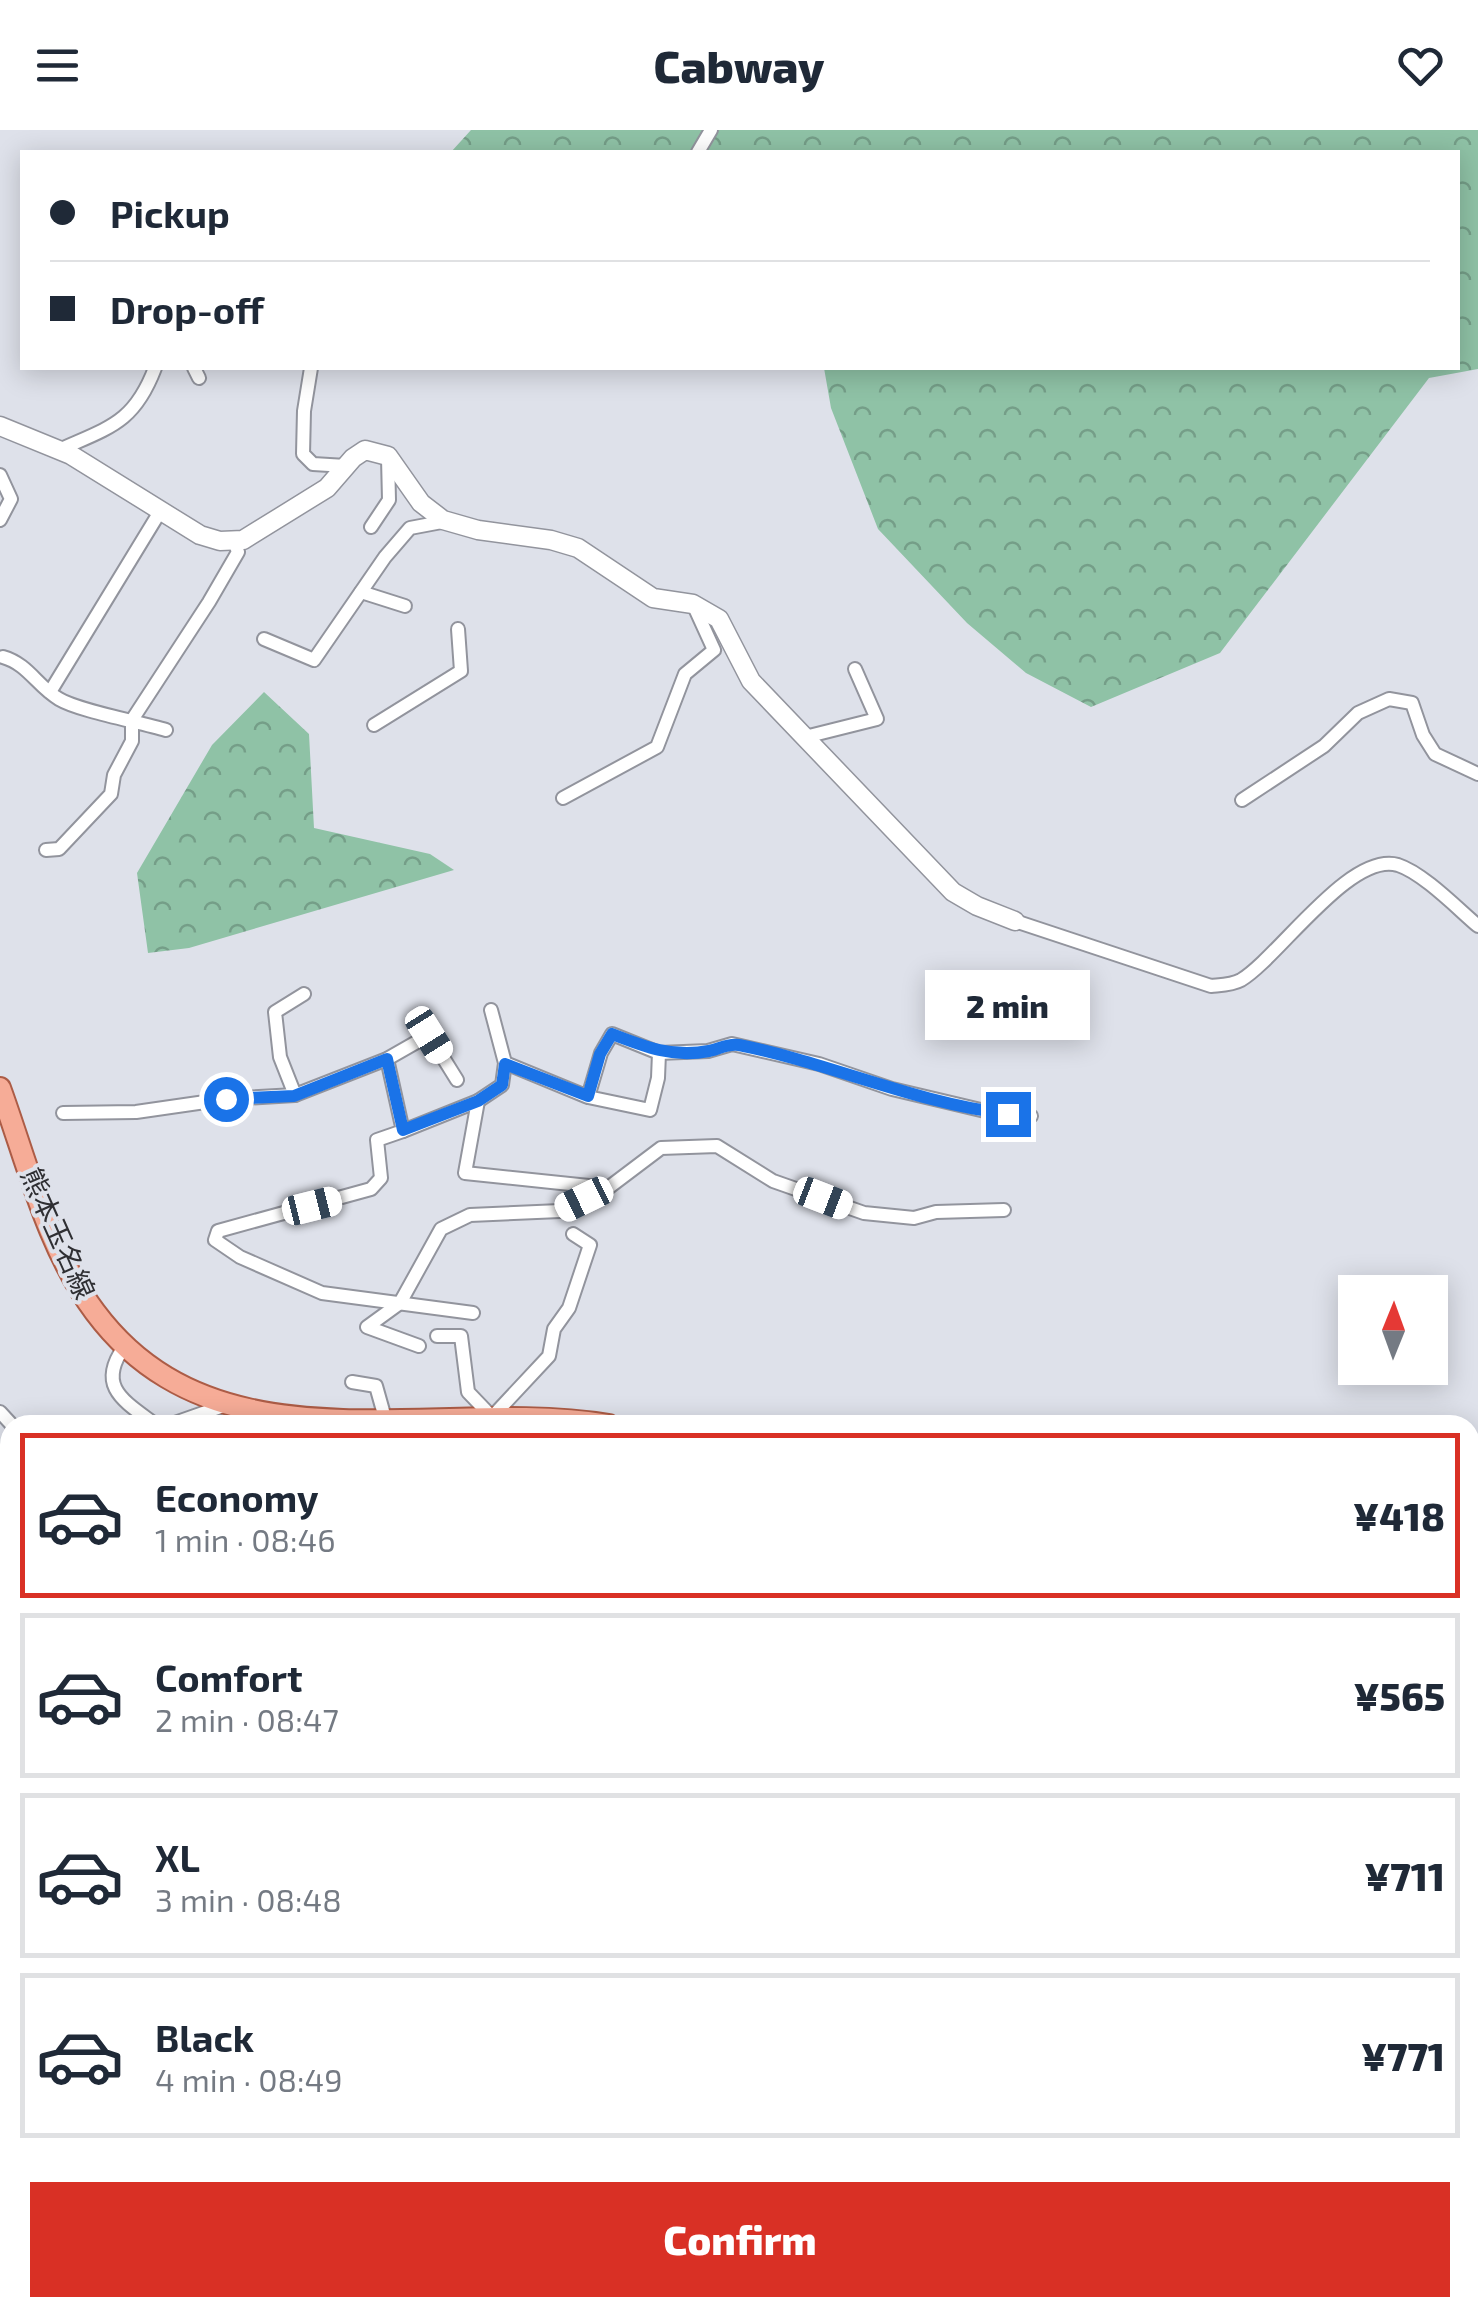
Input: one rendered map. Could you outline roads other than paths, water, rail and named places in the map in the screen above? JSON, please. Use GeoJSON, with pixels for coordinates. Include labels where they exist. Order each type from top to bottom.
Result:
{"type":"FeatureCollection","features":[{"type":"Feature","properties":{"kind":"main road","name":"熊本玉名線"},"geometry":{"type":"LineString","coordinates":[[0,1088],[69,1268],[94,1310],[124,1346],[172,1383],[226,1405],[274,1415]]}},
{"type":"Feature","properties":{"kind":"street"},"geometry":{"type":"LineString","coordinates":[[59,450],[116,424],[144,397],[154,370]]}},
{"type":"Feature","properties":{"kind":"street"},"geometry":{"type":"LineString","coordinates":[[311,370],[303,454],[313,464],[346,466]]}},
{"type":"Feature","properties":{"kind":"street"},"geometry":{"type":"LineString","coordinates":[[0,426],[59,450],[200,534],[220,541],[257,534],[327,488],[365,450],[388,456],[421,503],[447,521]]}},
{"type":"Feature","properties":{"kind":"street"},"geometry":{"type":"LineString","coordinates":[[371,527],[389,500],[388,456]]}},
{"type":"Feature","properties":{"kind":"street"},"geometry":{"type":"LineString","coordinates":[[0,475],[11,499],[0,520]]}},
{"type":"Feature","properties":{"kind":"street"},"geometry":{"type":"LineString","coordinates":[[50,692],[161,510]]}},
{"type":"Feature","properties":{"kind":"street"},"geometry":{"type":"LineString","coordinates":[[264,638],[314,660],[410,528],[447,521],[578,548],[653,598],[693,604],[719,618],[750,680],[954,892],[977,906],[1210,986],[1240,980],[1368,866],[1397,865],[1478,926]]}},
{"type":"Feature","properties":{"kind":"street"},"geometry":{"type":"LineString","coordinates":[[46,850],[59,849],[112,794],[114,775],[132,741],[132,720],[238,552],[234,541]]}},
{"type":"Feature","properties":{"kind":"street"},"geometry":{"type":"LineString","coordinates":[[361,592],[405,606]]}},
{"type":"Feature","properties":{"kind":"street"},"geometry":{"type":"LineString","coordinates":[[564,798],[657,747],[684,674],[714,650],[693,604]]}},
{"type":"Feature","properties":{"kind":"street"},"geometry":{"type":"LineString","coordinates":[[374,725],[461,671],[458,628]]}},
{"type":"Feature","properties":{"kind":"street"},"geometry":{"type":"LineString","coordinates":[[4,657],[21,662],[61,701],[166,730]]}},
{"type":"Feature","properties":{"kind":"street"},"geometry":{"type":"LineString","coordinates":[[805,738],[877,718],[855,669]]}},
{"type":"Feature","properties":{"kind":"street"},"geometry":{"type":"LineString","coordinates":[[1242,800],[1324,746],[1358,712],[1389,699],[1412,703],[1434,754],[1478,774]]}},
{"type":"Feature","properties":{"kind":"street"},"geometry":{"type":"LineString","coordinates":[[294,1096],[280,1057],[275,1012],[304,994]]}},
{"type":"Feature","properties":{"kind":"street"},"geometry":{"type":"LineString","coordinates":[[473,1313],[322,1294],[240,1257],[215,1240],[218,1231],[371,1189],[381,1178],[377,1140],[478,1101],[502,1085],[505,1064],[491,1010]]}},
{"type":"Feature","properties":{"kind":"street"},"geometry":{"type":"LineString","coordinates":[[588,1096],[600,1054],[612,1034],[659,1053],[708,1051],[732,1044],[819,1064],[892,1089],[986,1111],[1031,1116]]}},
{"type":"Feature","properties":{"kind":"street"},"geometry":{"type":"LineString","coordinates":[[63,1113],[136,1112],[226,1099],[294,1096],[387,1059],[429,1035],[458,1080]]}},
{"type":"Feature","properties":{"kind":"street"},"geometry":{"type":"LineString","coordinates":[[505,1064],[588,1096],[650,1110],[659,1053]]}},
{"type":"Feature","properties":{"kind":"street"},"geometry":{"type":"LineString","coordinates":[[387,1059],[403,1130]]}},
{"type":"Feature","properties":{"kind":"street"},"geometry":{"type":"LineString","coordinates":[[478,1101],[465,1173],[608,1188]]}},
{"type":"Feature","properties":{"kind":"street"},"geometry":{"type":"LineString","coordinates":[[419,1346],[366,1327],[400,1304],[441,1229],[470,1214],[560,1211],[608,1188],[661,1148],[717,1146],[773,1181],[864,1214],[914,1218],[936,1212],[1004,1210]]}},
{"type":"Feature","properties":{"kind":"street"},"geometry":{"type":"LineString","coordinates":[[494,1415],[549,1356],[554,1328],[569,1308],[590,1245],[573,1234]]}},
{"type":"Feature","properties":{"kind":"street"},"geometry":{"type":"LineString","coordinates":[[437,1336],[461,1336],[468,1392],[490,1415]]}},
{"type":"Feature","properties":{"kind":"street"},"geometry":{"type":"LineString","coordinates":[[124,1346],[111,1365],[111,1382],[125,1402],[143,1415]]}},
{"type":"Feature","properties":{"kind":"street"},"geometry":{"type":"LineString","coordinates":[[352,1382],[376,1386],[384,1415]]}},
{"type":"Feature","properties":{"kind":"street"},"geometry":{"type":"LineString","coordinates":[[198,1415],[226,1405]]}}]}
